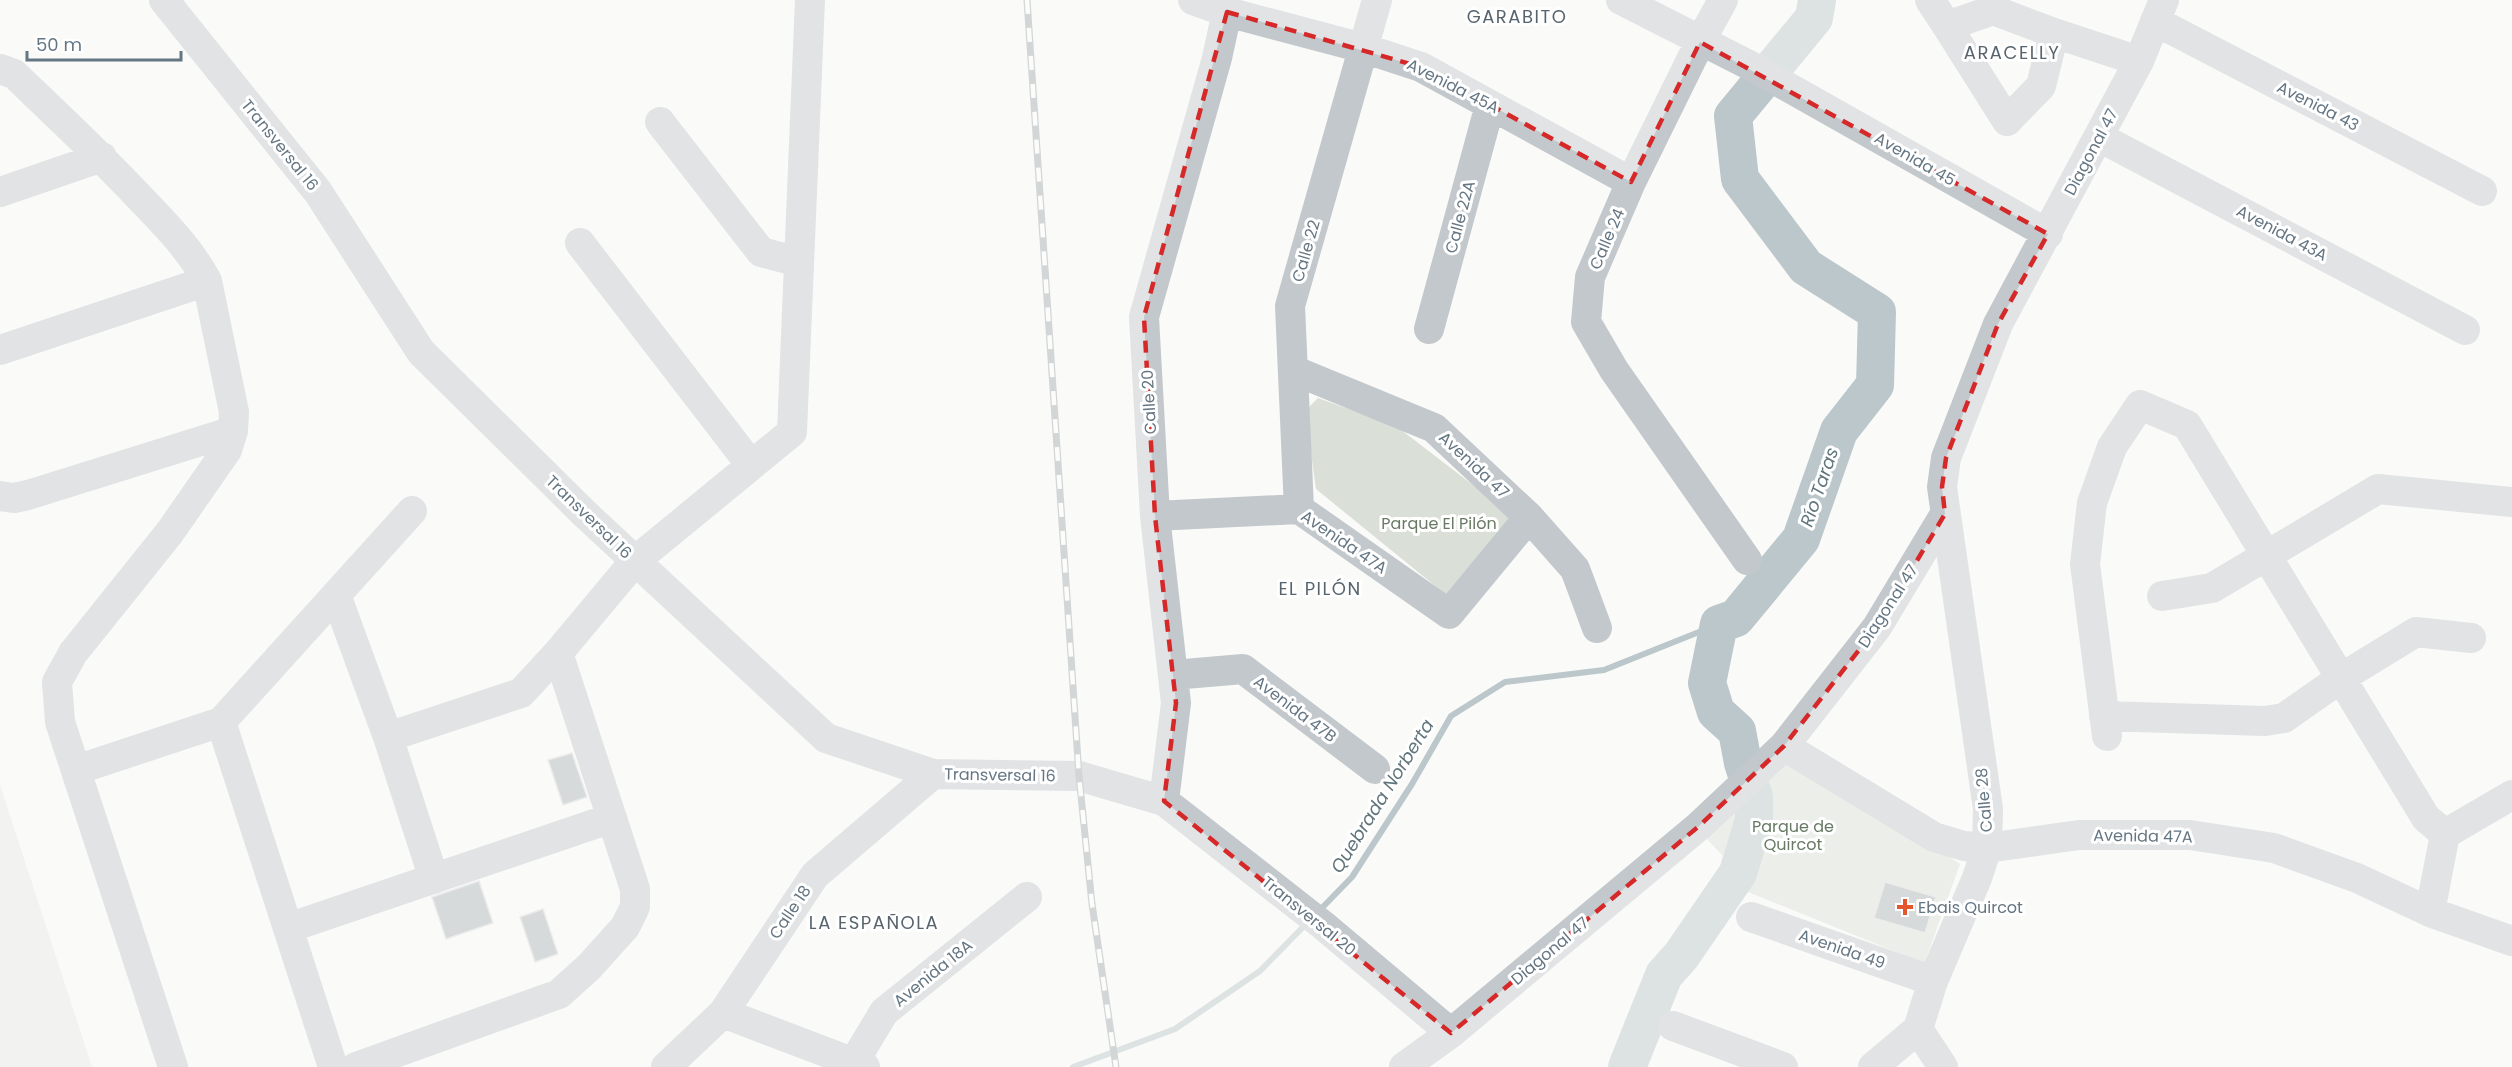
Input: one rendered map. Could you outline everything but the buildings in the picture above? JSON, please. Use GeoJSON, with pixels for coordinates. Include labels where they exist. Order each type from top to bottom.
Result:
{"type":"FeatureCollection","features":[{"type":"Feature","properties":{"kind":"street","name":"Transversal 16"},"geometry":{"type":"LineString","coordinates":[[164,0],[318,192],[421,352],[635,561],[826,738],[933,774],[1079,776],[1164,801]]}},
{"type":"Feature","properties":{"kind":"street"},"geometry":{"type":"LineString","coordinates":[[388,737],[521,693],[558,653],[635,561],[792,432],[810,0]]}},
{"type":"Feature","properties":{"kind":"street","name":"Avenida 45A"},"geometry":{"type":"LineString","coordinates":[[1193,0],[1227,12],[1363,48],[1421,67],[1631,182]]}},
{"type":"Feature","properties":{"kind":"street","name":"Calle 22"},"geometry":{"type":"LineString","coordinates":[[1299,509],[1290,306],[1377,0]]}},
{"type":"Feature","properties":{"kind":"street"},"geometry":{"type":"LineString","coordinates":[[1622,0],[1700,42]]}},
{"type":"Feature","properties":{"kind":"street","name":"Calle 24"},"geometry":{"type":"LineString","coordinates":[[1723,0],[1631,182],[1590,277],[1586,322],[1614,370],[1748,560]]}},
{"type":"Feature","properties":{"kind":"street"},"geometry":{"type":"LineString","coordinates":[[1930,0],[2007,121],[2041,86],[2054,33]]}},
{"type":"Feature","properties":{"kind":"street"},"geometry":{"type":"LineString","coordinates":[[1947,26],[1993,10],[2139,61]]}},
{"type":"Feature","properties":{"kind":"street","name":"Diagonal 47"},"geometry":{"type":"LineString","coordinates":[[1404,1067],[1451,1033],[1699,826],[1784,746],[1877,627],[1945,514],[1942,487],[1946,458],[1998,324],[2139,61],[2159,10]]}},
{"type":"Feature","properties":{"kind":"street","name":"Avenida 43"},"geometry":{"type":"LineString","coordinates":[[2159,10],[2482,191]]}},
{"type":"Feature","properties":{"kind":"street","name":"Calle 20"},"geometry":{"type":"LineString","coordinates":[[1164,801],[1176,703],[1155,516],[1144,317],[1217,58],[1227,12]]}},
{"type":"Feature","properties":{"kind":"street","name":"Avenida 45"},"geometry":{"type":"LineString","coordinates":[[1700,42],[1749,65],[2048,234]]}},
{"type":"Feature","properties":{"kind":"street"},"geometry":{"type":"LineString","coordinates":[[0,69],[14,74],[102,157],[182,243],[198,264],[207,281],[234,412],[233,431],[227,450],[170,532],[73,653],[57,682],[60,722],[173,1067]]}},
{"type":"Feature","properties":{"kind":"street","name":"Calle 22A"},"geometry":{"type":"LineString","coordinates":[[1429,329],[1490,105]]}},
{"type":"Feature","properties":{"kind":"street"},"geometry":{"type":"LineString","coordinates":[[660,122],[761,252],[799,262]]}},
{"type":"Feature","properties":{"kind":"street","name":"Avenida 43A"},"geometry":{"type":"LineString","coordinates":[[2099,137],[2465,330]]}},
{"type":"Feature","properties":{"kind":"street"},"geometry":{"type":"LineString","coordinates":[[0,192],[102,157]]}},
{"type":"Feature","properties":{"kind":"street"},"geometry":{"type":"LineString","coordinates":[[580,243],[752,465]]}},
{"type":"Feature","properties":{"kind":"street"},"geometry":{"type":"LineString","coordinates":[[0,350],[207,281]]}},
{"type":"Feature","properties":{"kind":"street","name":"Avenida 47"},"geometry":{"type":"LineString","coordinates":[[1293,370],[1434,428],[1529,517],[1575,569],[1597,628]]}},
{"type":"Feature","properties":{"kind":"street"},"geometry":{"type":"LineString","coordinates":[[2445,834],[2426,818],[2341,678],[2267,557],[2187,425],[2140,405],[2112,447],[2092,502],[2085,564],[2105,726],[2265,721],[2284,718],[2341,678],[2416,632],[2471,638]]}},
{"type":"Feature","properties":{"kind":"street"},"geometry":{"type":"LineString","coordinates":[[0,496],[14,498],[28,495],[233,431]]}},
{"type":"Feature","properties":{"kind":"street"},"geometry":{"type":"LineString","coordinates":[[2162,596],[2212,588],[2378,489],[2512,502]]}},
{"type":"Feature","properties":{"kind":"street","name":"Avenida 47A"},"geometry":{"type":"LineString","coordinates":[[1155,516],[1299,509],[1449,614],[1529,517]]}},
{"type":"Feature","properties":{"kind":"street"},"geometry":{"type":"LineString","coordinates":[[76,770],[221,722],[412,511]]}},
{"type":"Feature","properties":{"kind":"street","name":"Calle 28"},"geometry":{"type":"LineString","coordinates":[[1918,1029],[1933,981],[1977,878],[1987,848],[1988,809],[1945,514]]}},
{"type":"Feature","properties":{"kind":"street"},"geometry":{"type":"LineString","coordinates":[[336,595],[388,737],[434,879]]}},
{"type":"Feature","properties":{"kind":"street"},"geometry":{"type":"LineString","coordinates":[[356,1067],[559,994],[589,967],[625,927],[635,907],[635,889],[558,653]]}},
{"type":"Feature","properties":{"kind":"street","name":"Avenida 47B"},"geometry":{"type":"LineString","coordinates":[[1173,675],[1243,669],[1375,769]]}},
{"type":"Feature","properties":{"kind":"street"},"geometry":{"type":"LineString","coordinates":[[221,722],[333,1067]]}},
{"type":"Feature","properties":{"kind":"street","name":"Avenida 47A"},"geometry":{"type":"LineString","coordinates":[[1784,746],[1934,837],[1964,846],[1987,848],[2079,835],[2190,835],[2274,848],[2357,878],[2430,912],[2512,941]]}},
{"type":"Feature","properties":{"kind":"street","name":"Calle 18"},"geometry":{"type":"LineString","coordinates":[[666,1067],[723,1013],[815,875],[933,774]]}},
{"type":"Feature","properties":{"kind":"street"},"geometry":{"type":"LineString","coordinates":[[2430,912],[2445,834],[2512,795]]}},
{"type":"Feature","properties":{"kind":"street","name":"Transversal 20"},"geometry":{"type":"LineString","coordinates":[[1164,801],[1324,926],[1451,1033]]}},
{"type":"Feature","properties":{"kind":"street"},"geometry":{"type":"LineString","coordinates":[[288,928],[612,818]]}},
{"type":"Feature","properties":{"kind":"street","name":"Avenida 18A"},"geometry":{"type":"LineString","coordinates":[[860,1065],[884,1012],[1027,897]]}},
{"type":"Feature","properties":{"kind":"street","name":"Avenida 49"},"geometry":{"type":"LineString","coordinates":[[1751,917],[1933,981]]}},
{"type":"Feature","properties":{"kind":"street"},"geometry":{"type":"LineString","coordinates":[[723,1013],[860,1065]]}},
{"type":"Feature","properties":{"kind":"street"},"geometry":{"type":"LineString","coordinates":[[1673,1026],[1783,1067]]}},
{"type":"Feature","properties":{"kind":"street"},"geometry":{"type":"LineString","coordinates":[[1873,1067],[1918,1029],[1943,1067]]}},
{"type":"Feature","properties":{"kind":"highlighted area"},"geometry":{"type":"Polygon","coordinates":[[[1227,12],[1421,67],[1631,182],[1700,42],[2048,234],[1998,324],[1946,458],[1942,487],[1945,514],[1877,627],[1784,746],[1699,826],[1451,1033],[1164,801],[1176,703],[1155,516],[1144,317],[1227,12]]]}},
{"type":"Feature","properties":{"kind":"shaded area"},"geometry":{"type":"Polygon","coordinates":[[[0,785],[92,1067],[0,1067],[0,785]]]}},
{"type":"Feature","properties":{"kind":"green space","name":"Parque El Pilón"},"geometry":{"type":"Polygon","coordinates":[[[1318,398],[1396,426],[1516,518],[1450,598],[1316,489],[1305,411],[1318,398]]]}},
{"type":"Feature","properties":{"kind":"green space","name":"Parque de Quircot"},"geometry":{"type":"Polygon","coordinates":[[[1784,746],[1960,864],[1926,964],[1716,879],[1723,856],[1704,836],[1784,746]]]}},
{"type":"Feature","properties":{"kind":"waterway","name":"Río Taras"},"geometry":{"type":"LineString","coordinates":[[1627,1067],[1664,975],[1681,956],[1738,873],[1754,820],[1754,797],[1743,763],[1737,731],[1716,712],[1707,683],[1719,624],[1736,618],[1801,539],[1839,431],[1875,385],[1877,312],[1806,267],[1740,179],[1733,116],[1814,18],[1817,0]]}},
{"type":"Feature","properties":{"kind":"waterway","name":"Quebrada Norberta"},"geometry":{"type":"LineString","coordinates":[[1318,912],[1352,877],[1412,784],[1451,716],[1505,682],[1604,670],[1719,624]]}},
{"type":"Feature","properties":{"kind":"waterway","name":"Quebrada Norberta"},"geometry":{"type":"LineString","coordinates":[[1073,1067],[1175,1029],[1260,971],[1306,924]]}},
{"type":"Feature","properties":{"kind":"railway"},"geometry":{"type":"LineString","coordinates":[[1027,0],[1079,776],[1092,904],[1116,1067]]}},
{"type":"Feature","properties":{"kind":"place","name":"Ebais Quircot"},"geometry":{"type":"Point","coordinates":[1905,907]}},
{"type":"Feature","properties":{"kind":"district","name":"GARABITO"},"geometry":{"type":"Point","coordinates":[1517,16]}},
{"type":"Feature","properties":{"kind":"district","name":"ARACELLY"},"geometry":{"type":"Point","coordinates":[2012,52]}},
{"type":"Feature","properties":{"kind":"district","name":"EL PILÓN"},"geometry":{"type":"Point","coordinates":[1320,588]}},
{"type":"Feature","properties":{"kind":"district","name":"LA ESPAÑOLA"},"geometry":{"type":"Point","coordinates":[874,922]}}]}
